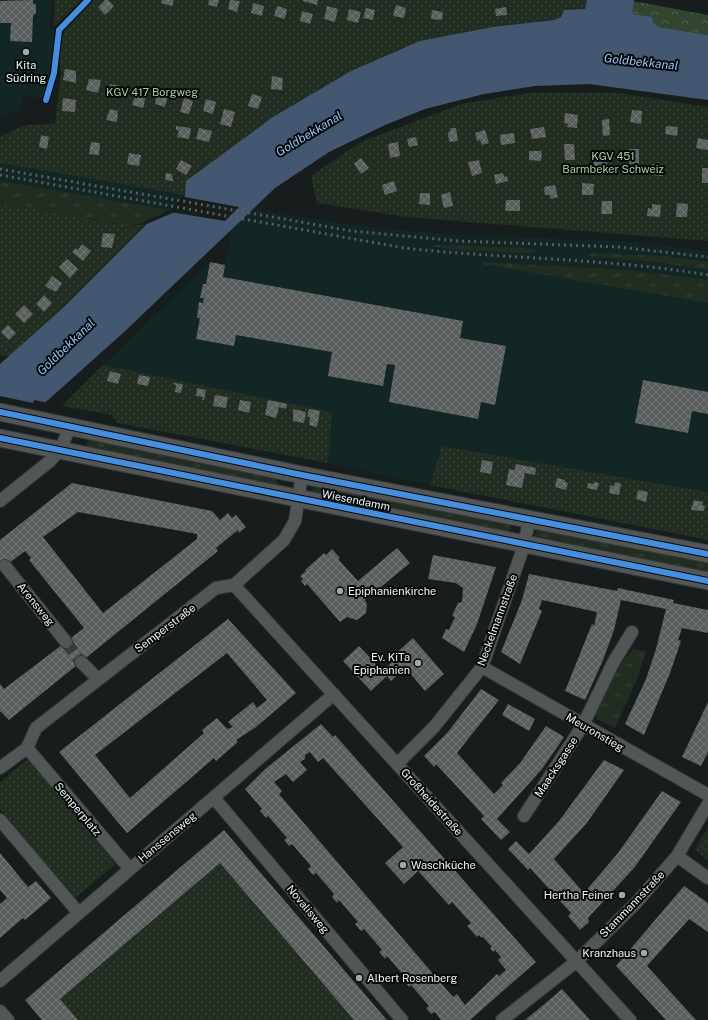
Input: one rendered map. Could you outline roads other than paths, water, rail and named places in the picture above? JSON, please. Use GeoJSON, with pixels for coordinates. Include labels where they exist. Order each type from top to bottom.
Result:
{"type":"FeatureCollection","features":[{"type":"Feature","properties":{"kind":"street","name":"Wiesendamm"},"geometry":{"type":"LineString","coordinates":[[0,412],[302,475],[708,554]]}},
{"type":"Feature","properties":{"kind":"street"},"geometry":{"type":"LineString","coordinates":[[0,502],[50,461],[60,450],[70,427]]}},
{"type":"Feature","properties":{"kind":"street","name":"Wiesendamm"},"geometry":{"type":"LineString","coordinates":[[7,439],[708,581]]}},
{"type":"Feature","properties":{"kind":"street"},"geometry":{"type":"LineString","coordinates":[[234,585],[284,540],[295,521],[302,475]]}},
{"type":"Feature","properties":{"kind":"street","name":"Neckelmannstraße"},"geometry":{"type":"LineString","coordinates":[[397,764],[434,728],[482,667],[530,519]]}},
{"type":"Feature","properties":{"kind":"street","name":"Arensweg"},"geometry":{"type":"LineString","coordinates":[[5,566],[66,642]]}},
{"type":"Feature","properties":{"kind":"street","name":"Semperstraße"},"geometry":{"type":"LineString","coordinates":[[0,768],[27,748],[36,728],[98,679],[216,588],[234,585]]}},
{"type":"Feature","properties":{"kind":"street","name":"Großheidestraße"},"geometry":{"type":"LineString","coordinates":[[234,585],[630,1020]]}},
{"type":"Feature","properties":{"kind":"street","name":"Maacksgasse"},"geometry":{"type":"LineString","coordinates":[[524,816],[583,725],[613,663],[632,632]]}},
{"type":"Feature","properties":{"kind":"street"},"geometry":{"type":"LineString","coordinates":[[82,662],[98,679]]}},
{"type":"Feature","properties":{"kind":"street","name":"Meuronstieg"},"geometry":{"type":"LineString","coordinates":[[482,667],[708,795]]}},
{"type":"Feature","properties":{"kind":"street","name":"Hanssensweg"},"geometry":{"type":"LineString","coordinates":[[0,981],[78,912],[214,798],[334,694]]}},
{"type":"Feature","properties":{"kind":"street","name":"Semperplatz"},"geometry":{"type":"LineString","coordinates":[[27,748],[130,869]]}},
{"type":"Feature","properties":{"kind":"street","name":"Novalisweg"},"geometry":{"type":"LineString","coordinates":[[214,798],[402,1020]]}},
{"type":"Feature","properties":{"kind":"street","name":"Stammannstraße"},"geometry":{"type":"LineString","coordinates":[[502,1020],[577,961],[636,903],[677,856],[708,804]]}},
{"type":"Feature","properties":{"kind":"street"},"geometry":{"type":"LineString","coordinates":[[0,820],[78,912]]}},
{"type":"Feature","properties":{"kind":"street"},"geometry":{"type":"LineString","coordinates":[[677,856],[708,878]]}},
{"type":"Feature","properties":{"kind":"street"},"geometry":{"type":"LineString","coordinates":[[0,1011],[8,1020]]}},
{"type":"Feature","properties":{"kind":"water","name":"Goldbekkanal"},"geometry":{"type":"Polygon","coordinates":[[[587,0],[634,0],[632,14],[652,17],[653,23],[659,27],[708,35],[708,100],[589,84],[535,86],[484,94],[425,109],[385,125],[329,152],[275,188],[123,333],[0,443],[0,364],[64,307],[147,224],[184,208],[186,181],[273,117],[351,71],[420,41],[493,27],[554,20],[561,17],[564,10],[585,9],[587,0]]]}},
{"type":"Feature","properties":{"kind":"tunnel"},"geometry":{"type":"LineString","coordinates":[[66,642],[81,662]]}},
{"type":"Feature","properties":{"kind":"railway"},"geometry":{"type":"LineString","coordinates":[[0,169],[352,231],[458,241],[619,247],[708,257]]}},
{"type":"Feature","properties":{"kind":"railway"},"geometry":{"type":"LineString","coordinates":[[0,175],[404,248],[632,265],[708,275]]}},
{"type":"Feature","properties":{"kind":"place","name":"Kita Südring"},"geometry":{"type":"Point","coordinates":[26,52]}},
{"type":"Feature","properties":{"kind":"place","name":"Epiphanienkirche"},"geometry":{"type":"Point","coordinates":[340,591]}},
{"type":"Feature","properties":{"kind":"place","name":"Ev. KiTa Epiphanien"},"geometry":{"type":"Point","coordinates":[418,663]}},
{"type":"Feature","properties":{"kind":"place","name":"Waschküche"},"geometry":{"type":"Point","coordinates":[403,865]}},
{"type":"Feature","properties":{"kind":"place","name":"Hertha Feiner"},"geometry":{"type":"Point","coordinates":[622,895]}},
{"type":"Feature","properties":{"kind":"place","name":"Kranzhaus"},"geometry":{"type":"Point","coordinates":[644,953]}},
{"type":"Feature","properties":{"kind":"place","name":"Albert Rosenberg"},"geometry":{"type":"Point","coordinates":[359,978]}},
{"type":"Feature","properties":{"kind":"park label","name":"KGV 417 Borgweg"},"geometry":{"type":"Point","coordinates":[152,92]}},
{"type":"Feature","properties":{"kind":"park label","name":"KGV 451 Barmbeker Schweiz"},"geometry":{"type":"Point","coordinates":[613,162]}}]}
